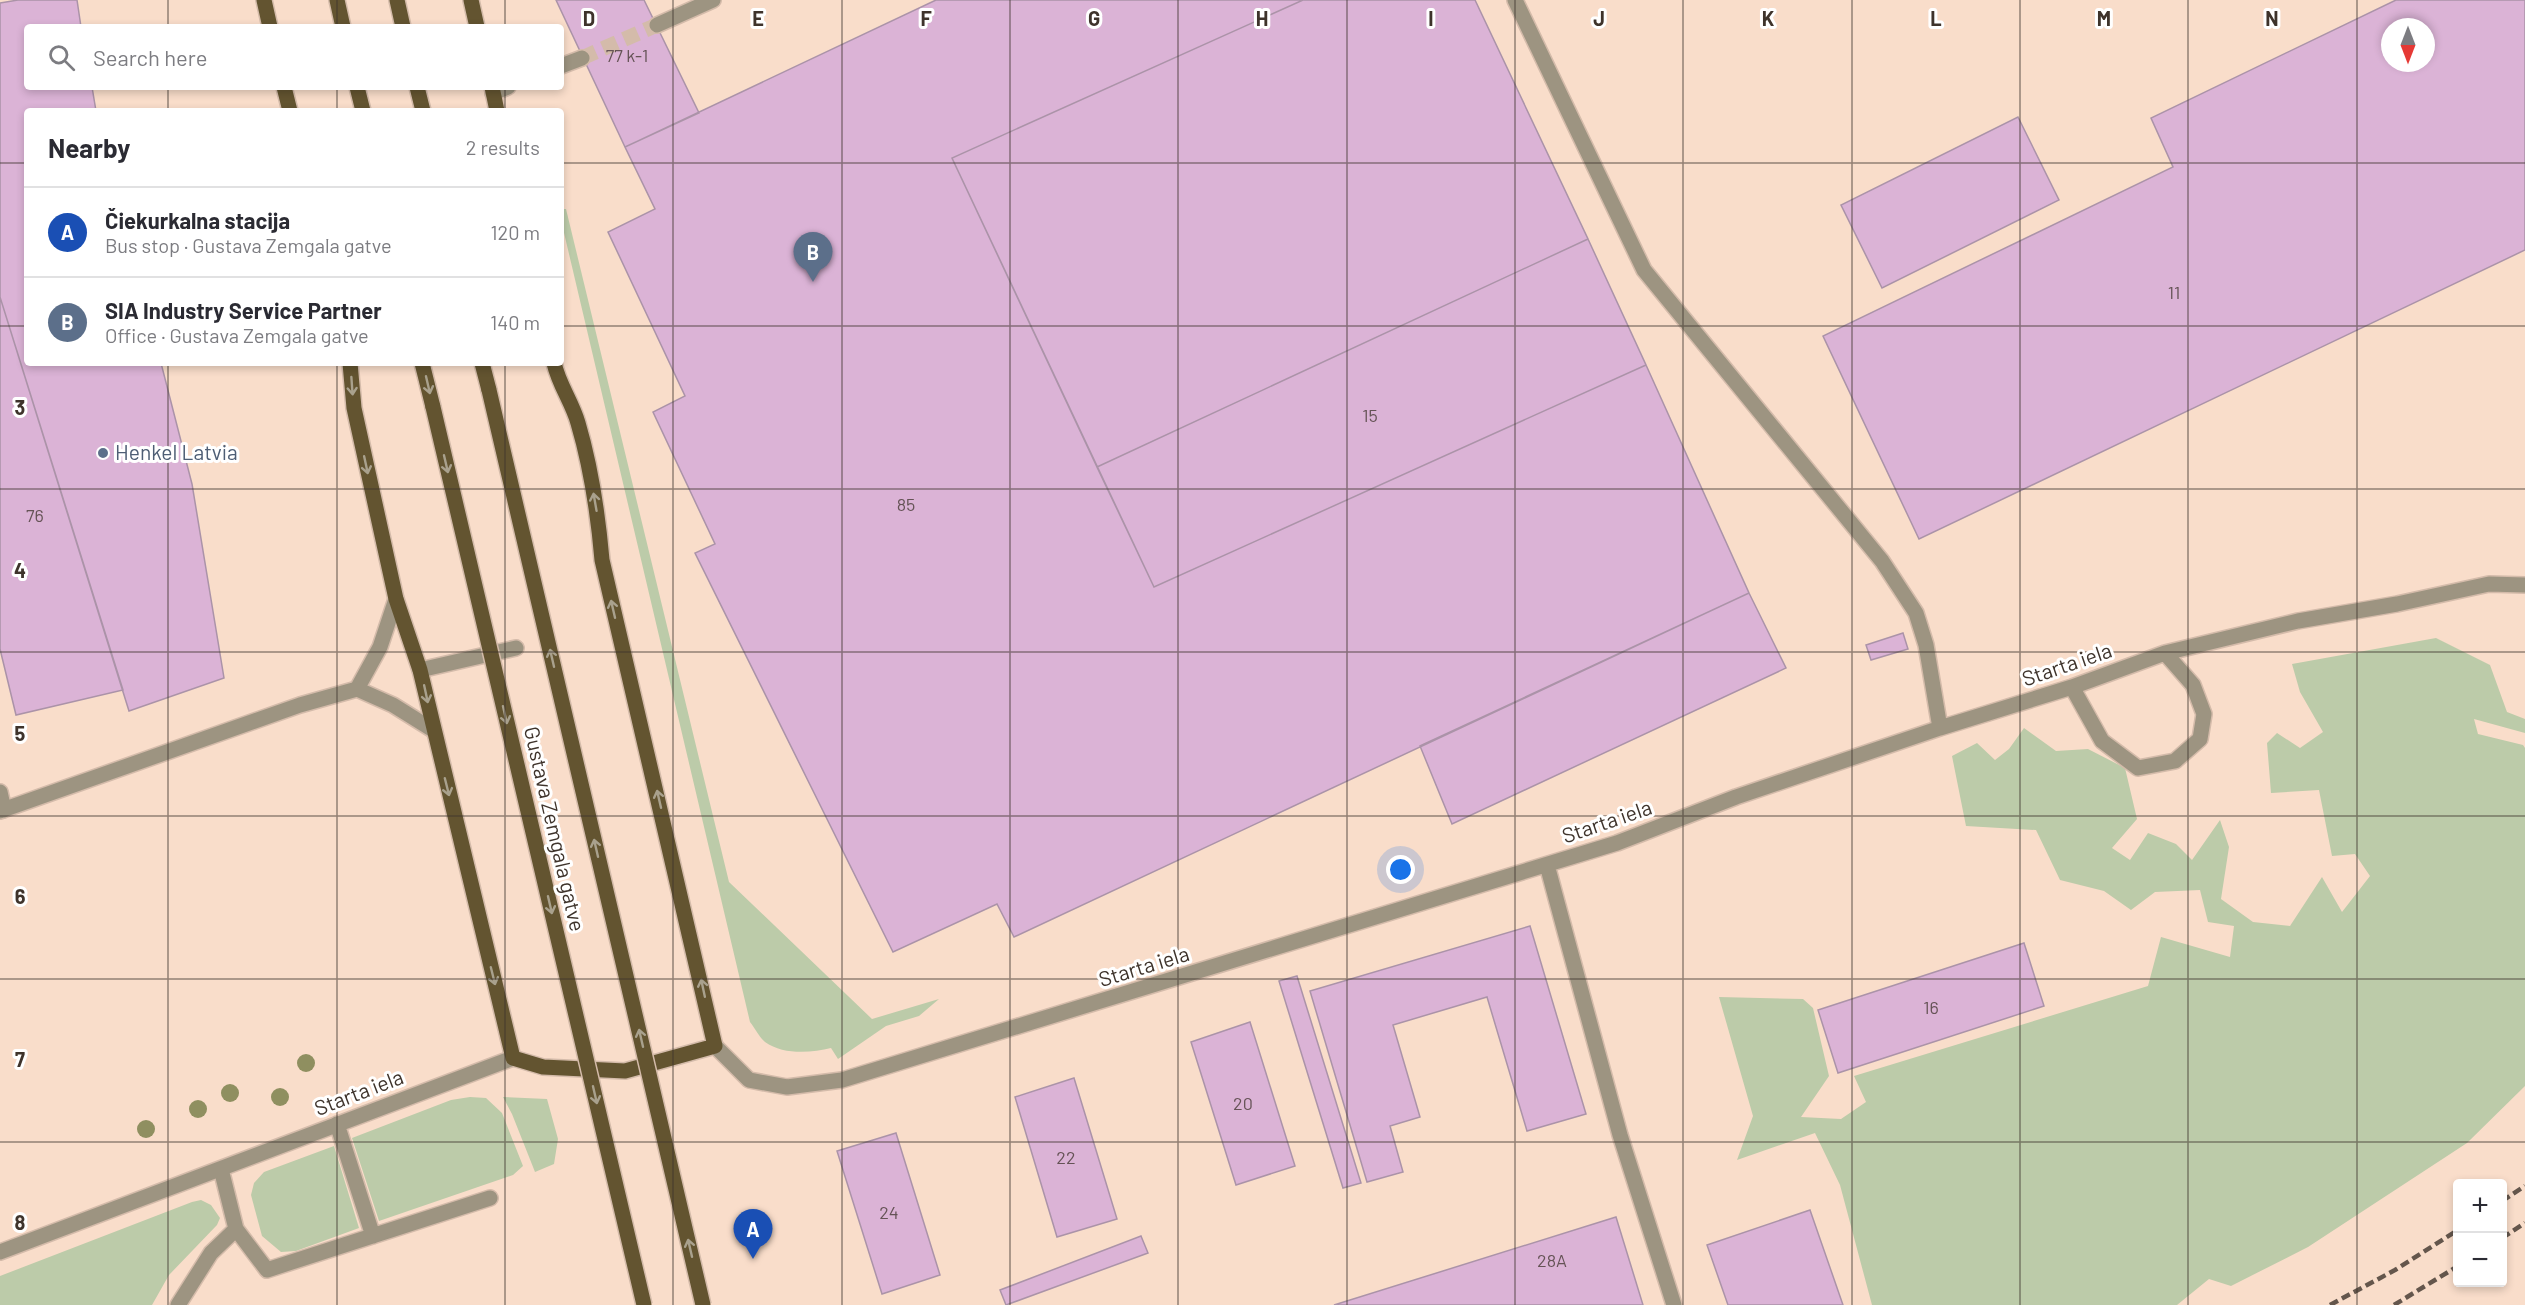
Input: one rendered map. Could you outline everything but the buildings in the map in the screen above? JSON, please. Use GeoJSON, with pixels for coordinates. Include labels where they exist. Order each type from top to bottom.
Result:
{"type":"FeatureCollection","features":[{"type":"Feature","properties":{"kind":"main road"},"geometry":{"type":"LineString","coordinates":[[264,0],[269,24]]}},
{"type":"Feature","properties":{"kind":"main road"},"geometry":{"type":"LineString","coordinates":[[337,0],[342,24]]}},
{"type":"Feature","properties":{"kind":"main road"},"geometry":{"type":"LineString","coordinates":[[397,0],[402,24]]}},
{"type":"Feature","properties":{"kind":"main road"},"geometry":{"type":"LineString","coordinates":[[471,0],[476,24]]}},
{"type":"Feature","properties":{"kind":"main road"},"geometry":{"type":"LineString","coordinates":[[285,90],[289,108]]}},
{"type":"Feature","properties":{"kind":"main road"},"geometry":{"type":"LineString","coordinates":[[358,90],[362,108]]}},
{"type":"Feature","properties":{"kind":"main road"},"geometry":{"type":"LineString","coordinates":[[418,90],[422,108]]}},
{"type":"Feature","properties":{"kind":"main road"},"geometry":{"type":"LineString","coordinates":[[492,90],[496,108]]}},
{"type":"Feature","properties":{"kind":"main road"},"geometry":{"type":"LineString","coordinates":[[350,366],[354,408],[396,599],[420,670],[513,1058],[543,1067],[625,1071],[715,1046],[602,560],[599,526],[577,421],[559,382],[555,366]]}},
{"type":"Feature","properties":{"kind":"main road","name":"Gustava Zemgala gatve"},"geometry":{"type":"LineString","coordinates":[[423,366],[644,1305]]}},
{"type":"Feature","properties":{"kind":"main road","name":"Gustava Zemgala gatve"},"geometry":{"type":"LineString","coordinates":[[483,366],[703,1305]]}},
{"type":"Feature","properties":{"kind":"street"},"geometry":{"type":"LineString","coordinates":[[657,25],[713,0]]}},
{"type":"Feature","properties":{"kind":"street"},"geometry":{"type":"LineString","coordinates":[[1515,0],[1644,270],[1882,561],[1916,613],[1926,645],[1940,728]]}},
{"type":"Feature","properties":{"kind":"street"},"geometry":{"type":"LineString","coordinates":[[564,65],[582,58]]}},
{"type":"Feature","properties":{"kind":"street","name":"Starta iela"},"geometry":{"type":"LineString","coordinates":[[715,1046],[749,1080],[788,1087],[842,1080],[1617,843],[1737,797],[1940,728],[2072,687],[2165,653],[2298,621],[2397,604],[2489,584],[2525,585]]}},
{"type":"Feature","properties":{"kind":"street"},"geometry":{"type":"LineString","coordinates":[[357,690],[380,647],[396,599]]}},
{"type":"Feature","properties":{"kind":"street"},"geometry":{"type":"LineString","coordinates":[[420,670],[516,648]]}},
{"type":"Feature","properties":{"kind":"street"},"geometry":{"type":"LineString","coordinates":[[2072,687],[2102,741],[2138,768],[2175,761],[2200,739],[2204,714],[2193,685],[2165,653]]}},
{"type":"Feature","properties":{"kind":"street"},"geometry":{"type":"LineString","coordinates":[[0,792],[2,811],[300,705],[357,690],[393,705],[434,730]]}},
{"type":"Feature","properties":{"kind":"street"},"geometry":{"type":"LineString","coordinates":[[1547,865],[1620,1135],[1674,1305]]}},
{"type":"Feature","properties":{"kind":"street","name":"Starta iela"},"geometry":{"type":"LineString","coordinates":[[0,1252],[513,1058]]}},
{"type":"Feature","properties":{"kind":"street"},"geometry":{"type":"LineString","coordinates":[[337,1124],[373,1236]]}},
{"type":"Feature","properties":{"kind":"street"},"geometry":{"type":"LineString","coordinates":[[221,1169],[236,1229],[267,1270],[490,1198]]}},
{"type":"Feature","properties":{"kind":"street"},"geometry":{"type":"LineString","coordinates":[[178,1305],[212,1253],[236,1229]]}},
{"type":"Feature","properties":{"kind":"green space"},"geometry":{"type":"Polygon","coordinates":[[[564,209],[566,209],[729,882],[872,1019],[939,999],[919,1016],[886,1026],[838,1059],[831,1048],[797,1052],[772,1046],[763,1040],[750,1022],[564,233],[564,209]]]}},
{"type":"Feature","properties":{"kind":"green space"},"geometry":{"type":"Polygon","coordinates":[[[2436,638],[2490,665],[2507,712],[2525,719],[2525,733],[2474,719],[2478,734],[2523,745],[2525,748],[2525,1086],[2467,1143],[2308,1247],[2231,1286],[2209,1279],[2177,1305],[1872,1305],[1840,1185],[1815,1133],[1737,1160],[1753,1116],[1719,997],[1803,999],[1813,1008],[1829,1076],[1801,1117],[1841,1119],[1866,1102],[1854,1076],[2148,986],[2161,937],[2230,957],[2234,926],[2208,922],[2200,890],[2155,892],[2131,910],[2104,891],[2060,880],[2036,830],[1966,826],[1952,756],[1977,743],[1995,760],[2009,749],[2024,728],[2056,751],[2088,749],[2125,768],[2137,819],[2112,848],[2130,860],[2148,833],[2176,844],[2192,860],[2220,820],[2229,847],[2221,899],[2253,922],[2290,926],[2322,877],[2342,912],[2370,876],[2355,854],[2332,856],[2319,790],[2271,793],[2267,743],[2277,733],[2300,748],[2323,732],[2300,692],[2292,664],[2436,638]]]}},
{"type":"Feature","properties":{"kind":"green space"},"geometry":{"type":"Polygon","coordinates":[[[470,1097],[486,1098],[502,1113],[523,1166],[513,1175],[379,1221],[352,1138],[451,1100],[470,1097]]]}},
{"type":"Feature","properties":{"kind":"green space"},"geometry":{"type":"Polygon","coordinates":[[[503,1097],[547,1099],[558,1139],[554,1164],[535,1172],[503,1097]]]}},
{"type":"Feature","properties":{"kind":"green space"},"geometry":{"type":"Polygon","coordinates":[[[334,1146],[359,1228],[296,1251],[281,1252],[262,1236],[251,1195],[254,1183],[264,1172],[334,1146]]]}},
{"type":"Feature","properties":{"kind":"green space"},"geometry":{"type":"Polygon","coordinates":[[[201,1200],[211,1205],[220,1218],[217,1225],[169,1275],[152,1305],[0,1305],[0,1276],[201,1200]]]}},
{"type":"Feature","properties":{"kind":"tunnel"},"geometry":{"type":"LineString","coordinates":[[582,58],[657,25]]}},
{"type":"Feature","properties":{"kind":"railway"},"geometry":{"type":"LineString","coordinates":[[2507,1198],[2525,1186]]}},
{"type":"Feature","properties":{"kind":"railway"},"geometry":{"type":"LineString","coordinates":[[2507,1235],[2525,1223]]}},
{"type":"Feature","properties":{"kind":"railway"},"geometry":{"type":"LineString","coordinates":[[2330,1305],[2395,1270],[2453,1233]]}},
{"type":"Feature","properties":{"kind":"railway"},"geometry":{"type":"LineString","coordinates":[[2394,1305],[2453,1269]]}},
{"type":"Feature","properties":{"kind":"place","name":"SIA Industry Service Partner"},"geometry":{"type":"Point","coordinates":[813,282]}},
{"type":"Feature","properties":{"kind":"place","name":"Henkel Latvia"},"geometry":{"type":"Point","coordinates":[103,453]}},
{"type":"Feature","properties":{"kind":"place","name":"Čiekurkalna stacija"},"geometry":{"type":"Point","coordinates":[753,1259]}}]}
